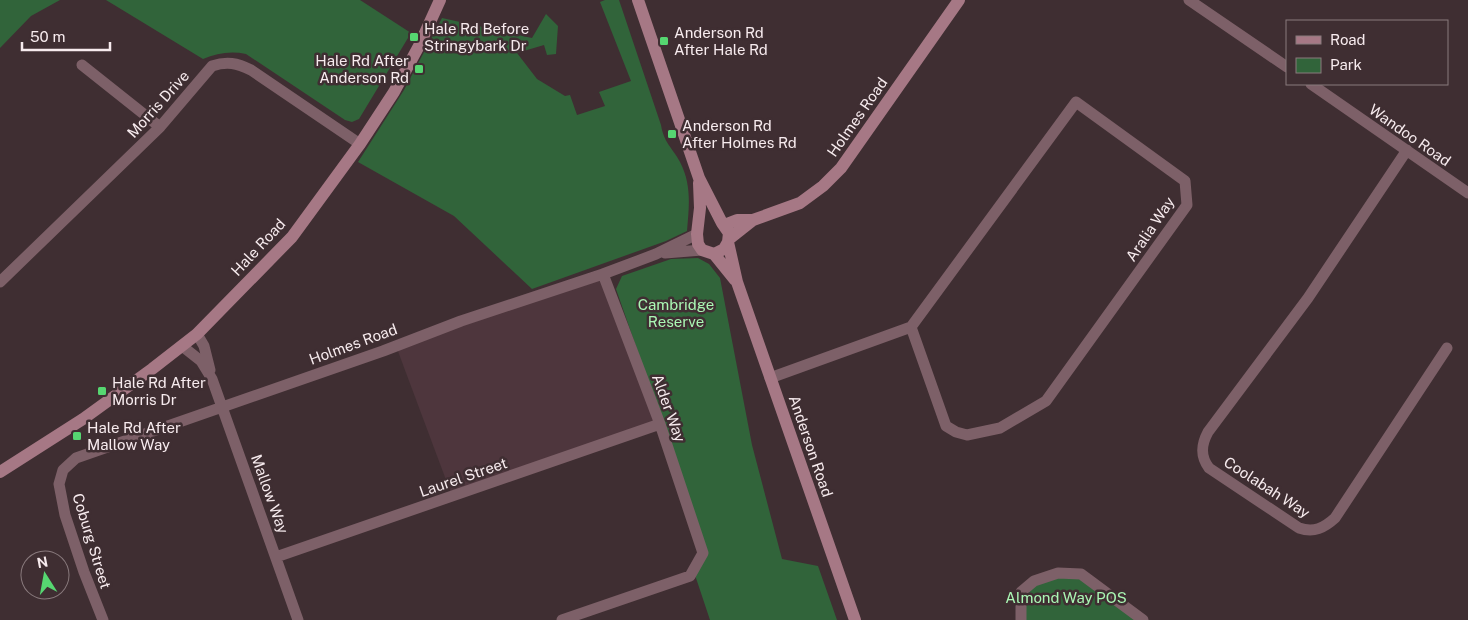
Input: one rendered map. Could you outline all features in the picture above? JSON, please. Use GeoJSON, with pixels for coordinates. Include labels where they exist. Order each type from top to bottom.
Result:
{"type":"FeatureCollection","features":[{"type":"Feature","properties":{"kind":"street","name":"Hale Road"},"geometry":{"type":"LineString","coordinates":[[0,472],[30,451],[83,419],[197,334],[292,237],[360,144],[394,92],[420,44],[440,0]]}},
{"type":"Feature","properties":{"kind":"street","name":"Anderson Road"},"geometry":{"type":"LineString","coordinates":[[638,0],[699,178],[729,233],[737,282],[855,620]]}},
{"type":"Feature","properties":{"kind":"street","name":"Holmes Road"},"geometry":{"type":"LineString","coordinates":[[723,224],[737,220],[753,220],[800,203],[823,186],[841,168],[959,0]]}},
{"type":"Feature","properties":{"kind":"street"},"geometry":{"type":"LineString","coordinates":[[1190,0],[1286,66]]}},
{"type":"Feature","properties":{"kind":"street","name":"Morris Drive"},"geometry":{"type":"LineString","coordinates":[[0,282],[160,127],[212,66],[231,62],[251,70],[360,144]]}},
{"type":"Feature","properties":{"kind":"street"},"geometry":{"type":"LineString","coordinates":[[82,64],[160,127]]}},
{"type":"Feature","properties":{"kind":"street","name":"Wandoo Road"},"geometry":{"type":"LineString","coordinates":[[1312,85],[1468,193]]}},
{"type":"Feature","properties":{"kind":"street","name":"Aralia Way"},"geometry":{"type":"LineString","coordinates":[[1076,102],[1185,181],[1187,205],[1046,401],[1000,428],[967,435],[956,432],[946,426],[911,326],[1076,102]]}},
{"type":"Feature","properties":{"kind":"street","name":"Coolabah Way"},"geometry":{"type":"LineString","coordinates":[[1407,150],[1308,298],[1208,432],[1202,449],[1206,464],[1209,468],[1299,528],[1309,531],[1318,529],[1335,518],[1447,348]]}},
{"type":"Feature","properties":{"kind":"street","name":"Anderson Road"},"geometry":{"type":"LineString","coordinates":[[699,178],[698,244],[737,282]]}},
{"type":"Feature","properties":{"kind":"street","name":"Holmes Road"},"geometry":{"type":"LineString","coordinates":[[729,241],[753,220]]}},
{"type":"Feature","properties":{"kind":"street"},"geometry":{"type":"LineString","coordinates":[[697,232],[701,226],[709,221],[723,224]]}},
{"type":"Feature","properties":{"kind":"street","name":"Holmes Road"},"geometry":{"type":"LineString","coordinates":[[63,470],[76,458],[384,351],[461,321],[603,274],[656,254],[697,232]]}},
{"type":"Feature","properties":{"kind":"street"},"geometry":{"type":"LineString","coordinates":[[708,252],[724,249],[729,241]]}},
{"type":"Feature","properties":{"kind":"street","name":"Holmes Road"},"geometry":{"type":"LineString","coordinates":[[656,254],[708,252]]}},
{"type":"Feature","properties":{"kind":"street","name":"Alder Way"},"geometry":{"type":"LineString","coordinates":[[562,620],[690,576],[703,553],[660,424],[603,274]]}},
{"type":"Feature","properties":{"kind":"street"},"geometry":{"type":"LineString","coordinates":[[770,378],[911,326]]}},
{"type":"Feature","properties":{"kind":"street","name":"Mallow Way"},"geometry":{"type":"LineString","coordinates":[[197,334],[204,346],[212,380],[298,620]]}},
{"type":"Feature","properties":{"kind":"street","name":"Mallow Way"},"geometry":{"type":"LineString","coordinates":[[182,346],[201,361],[212,380]]}},
{"type":"Feature","properties":{"kind":"street","name":"Laurel Street"},"geometry":{"type":"LineString","coordinates":[[276,557],[660,424]]}},
{"type":"Feature","properties":{"kind":"street","name":"Hale Road"},"geometry":{"type":"LineString","coordinates":[[0,462],[30,451]]}},
{"type":"Feature","properties":{"kind":"street","name":"Coburg Street"},"geometry":{"type":"LineString","coordinates":[[63,470],[59,484],[65,515],[84,572],[103,620]]}},
{"type":"Feature","properties":{"kind":"street"},"geometry":{"type":"LineString","coordinates":[[1021,620],[1021,592],[1034,581],[1058,573],[1081,574],[1143,620]]}},
{"type":"Feature","properties":{"kind":"shaded area"},"geometry":{"type":"Polygon","coordinates":[[[603,274],[660,424],[452,496],[396,346],[603,274]]]}},
{"type":"Feature","properties":{"kind":"green space"},"geometry":{"type":"Polygon","coordinates":[[[0,0],[60,0],[31,16],[0,48],[0,0]]]}},
{"type":"Feature","properties":{"kind":"green space"},"geometry":{"type":"Polygon","coordinates":[[[106,0],[360,0],[411,33],[359,119],[352,122],[345,120],[246,54],[224,53],[203,59],[106,0]]]}},
{"type":"Feature","properties":{"kind":"green space"},"geometry":{"type":"Polygon","coordinates":[[[619,0],[664,136],[684,171],[689,196],[687,231],[666,241],[532,289],[454,216],[358,162],[404,90],[442,18],[532,38],[546,14],[558,26],[556,54],[547,55],[544,45],[517,53],[537,79],[565,96],[570,95],[577,115],[605,106],[599,92],[631,81],[600,2],[619,0]]]}},
{"type":"Feature","properties":{"kind":"green space","name":"Cambridge Reserve"},"geometry":{"type":"Polygon","coordinates":[[[698,258],[709,264],[720,278],[752,445],[782,559],[818,566],[837,620],[710,620],[695,575],[708,553],[616,289],[622,276],[671,259],[698,258]]]}},
{"type":"Feature","properties":{"kind":"green space","name":"Almond Way POS"},"geometry":{"type":"Polygon","coordinates":[[[1081,574],[1141,620],[1021,620],[1021,592],[1034,581],[1081,574]]]}},
{"type":"Feature","properties":{"kind":"place","name":"Hale Rd Before Stringybark Dr"},"geometry":{"type":"Point","coordinates":[414,37]}},
{"type":"Feature","properties":{"kind":"place","name":"Anderson Rd After Hale Rd"},"geometry":{"type":"Point","coordinates":[664,41]}},
{"type":"Feature","properties":{"kind":"place","name":"Hale Rd After Anderson Rd"},"geometry":{"type":"Point","coordinates":[419,69]}},
{"type":"Feature","properties":{"kind":"place","name":"Anderson Rd After Holmes Rd"},"geometry":{"type":"Point","coordinates":[672,134]}},
{"type":"Feature","properties":{"kind":"place","name":"Hale Rd After Morris Dr"},"geometry":{"type":"Point","coordinates":[102,391]}},
{"type":"Feature","properties":{"kind":"place","name":"Hale Rd After Mallow Way"},"geometry":{"type":"Point","coordinates":[77,436]}}]}
